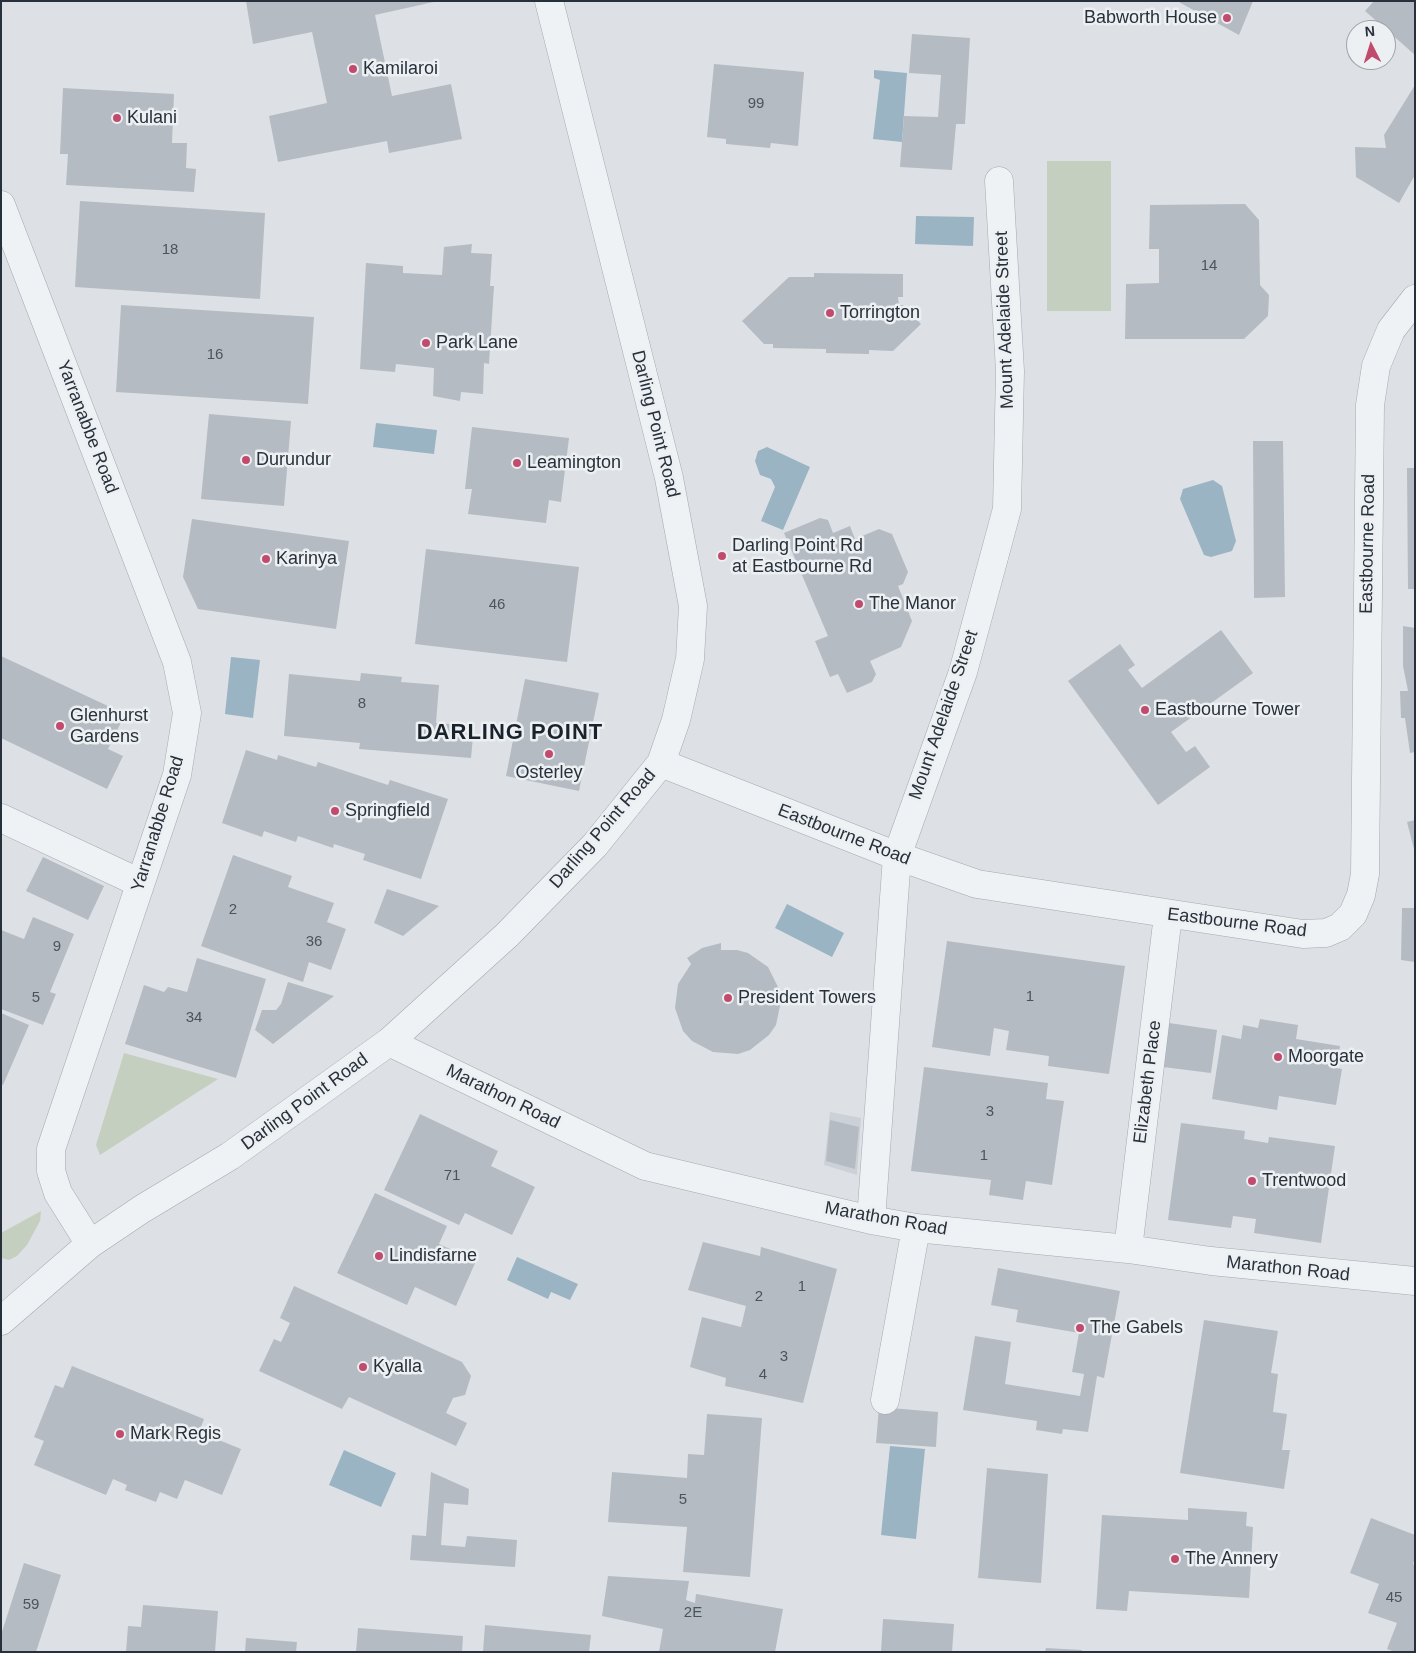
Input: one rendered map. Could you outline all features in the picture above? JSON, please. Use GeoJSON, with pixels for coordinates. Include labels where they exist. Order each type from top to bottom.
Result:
{"type":"FeatureCollection","features":[{"type":"Feature","properties":{"kind":"street","name":"Darling Point Road"},"geometry":{"type":"LineString","coordinates":[[1,1321],[90,1244],[230,1156],[389,1042],[507,936],[594,845],[661,763],[676,720],[690,659],[693,606],[669,478],[549,1]]}},
{"type":"Feature","properties":{"kind":"street","name":"Mount Adelaide Street"},"geometry":{"type":"LineString","coordinates":[[871,1220],[896,856],[963,672],[1007,509],[1010,371],[1000,181]]}},
{"type":"Feature","properties":{"kind":"street","name":"Yarranabbe Road"},"geometry":{"type":"LineString","coordinates":[[1,205],[177,662],[188,713],[177,775],[51,1149],[51,1171],[58,1193],[90,1244]]}},
{"type":"Feature","properties":{"kind":"street","name":"Eastbourne Road"},"geometry":{"type":"LineString","coordinates":[[661,763],[896,856],[977,884],[1168,915],[1303,934],[1326,933],[1340,927],[1353,914],[1361,895],[1365,874],[1370,405],[1376,366],[1391,330],[1415,298]]}},
{"type":"Feature","properties":{"kind":"street"},"geometry":{"type":"LineString","coordinates":[[1,818],[140,882]]}},
{"type":"Feature","properties":{"kind":"street","name":"Elizabeth Place"},"geometry":{"type":"LineString","coordinates":[[1128,1249],[1168,915]]}},
{"type":"Feature","properties":{"kind":"street","name":"Marathon Road"},"geometry":{"type":"LineString","coordinates":[[389,1042],[645,1166],[871,1220],[916,1228],[1128,1249],[1211,1261],[1415,1281]]}},
{"type":"Feature","properties":{"kind":"street"},"geometry":{"type":"LineString","coordinates":[[884,1400],[916,1228]]}},
{"type":"Feature","properties":{"kind":"shaded area"},"geometry":{"type":"Polygon","coordinates":[[[830,1112],[861,1118],[857,1175],[824,1165],[830,1112]]]}},
{"type":"Feature","properties":{"kind":"green space"},"geometry":{"type":"Polygon","coordinates":[[[1047,161],[1111,161],[1111,311],[1047,311],[1047,161]]]}},
{"type":"Feature","properties":{"kind":"green space"},"geometry":{"type":"Polygon","coordinates":[[[124,1053],[218,1079],[100,1155],[96,1145],[124,1053]]]}},
{"type":"Feature","properties":{"kind":"green space"},"geometry":{"type":"Polygon","coordinates":[[[41,1211],[40,1221],[27,1245],[17,1256],[9,1260],[1,1258],[1,1233],[41,1211]]]}},
{"type":"Feature","properties":{"kind":"water"},"geometry":{"type":"Polygon","coordinates":[[[874,70],[907,73],[902,142],[873,139],[880,80],[874,78],[874,70]]]}},
{"type":"Feature","properties":{"kind":"water"},"geometry":{"type":"Polygon","coordinates":[[[916,216],[974,217],[973,246],[915,244],[916,216]]]}},
{"type":"Feature","properties":{"kind":"water"},"geometry":{"type":"Polygon","coordinates":[[[376,423],[437,430],[434,454],[373,447],[376,423]]]}},
{"type":"Feature","properties":{"kind":"water"},"geometry":{"type":"Polygon","coordinates":[[[767,447],[810,467],[783,530],[761,521],[775,487],[771,479],[760,475],[755,461],[758,451],[767,447]]]}},
{"type":"Feature","properties":{"kind":"water"},"geometry":{"type":"Polygon","coordinates":[[[1213,480],[1222,486],[1236,541],[1232,551],[1211,557],[1204,555],[1180,499],[1183,489],[1213,480]]]}},
{"type":"Feature","properties":{"kind":"water"},"geometry":{"type":"Polygon","coordinates":[[[231,657],[260,660],[253,718],[225,714],[231,657]]]}},
{"type":"Feature","properties":{"kind":"water"},"geometry":{"type":"Polygon","coordinates":[[[787,904],[844,933],[832,957],[775,928],[787,904]]]}},
{"type":"Feature","properties":{"kind":"water"},"geometry":{"type":"Polygon","coordinates":[[[517,1257],[578,1284],[570,1300],[551,1292],[548,1299],[507,1280],[517,1257]]]}},
{"type":"Feature","properties":{"kind":"water"},"geometry":{"type":"Polygon","coordinates":[[[890,1446],[925,1449],[916,1539],[881,1535],[890,1446]]]}},
{"type":"Feature","properties":{"kind":"water"},"geometry":{"type":"Polygon","coordinates":[[[344,1450],[396,1473],[381,1507],[329,1485],[344,1450]]]}},
{"type":"Feature","properties":{"kind":"building","name":"Kamilaroi"},"geometry":{"type":"Polygon","coordinates":[[[246,1],[438,1],[375,15],[392,96],[451,84],[462,139],[389,153],[387,141],[278,162],[269,116],[327,103],[312,32],[253,44],[246,1]]]}},
{"type":"Feature","properties":{"kind":"building","name":"Babworth House"},"geometry":{"type":"Polygon","coordinates":[[[1177,1],[1253,1],[1239,35],[1177,1]]]}},
{"type":"Feature","properties":{"kind":"building"},"geometry":{"type":"Polygon","coordinates":[[[1374,1],[1415,1],[1415,55],[1396,38],[1396,20],[1375,20],[1365,11],[1374,1]]]}},
{"type":"Feature","properties":{"kind":"building"},"geometry":{"type":"Polygon","coordinates":[[[912,34],[970,38],[965,124],[956,124],[952,170],[900,167],[904,116],[938,117],[941,75],[909,73],[912,34]]]}},
{"type":"Feature","properties":{"kind":"building"},"geometry":{"type":"Polygon","coordinates":[[[714,64],[804,72],[798,146],[771,143],[770,148],[726,144],[726,139],[707,137],[714,64]]]}},
{"type":"Feature","properties":{"kind":"building"},"geometry":{"type":"Polygon","coordinates":[[[1415,85],[1415,175],[1399,203],[1356,177],[1355,147],[1386,148],[1384,135],[1415,85]]]}},
{"type":"Feature","properties":{"kind":"building","name":"Kulani"},"geometry":{"type":"Polygon","coordinates":[[[63,88],[174,94],[172,143],[187,143],[186,168],[196,169],[194,192],[66,185],[68,154],[60,154],[63,88]]]}},
{"type":"Feature","properties":{"kind":"building"},"geometry":{"type":"Polygon","coordinates":[[[80,201],[265,213],[260,299],[75,287],[80,201]]]}},
{"type":"Feature","properties":{"kind":"building"},"geometry":{"type":"Polygon","coordinates":[[[1245,204],[1259,220],[1260,285],[1269,295],[1268,316],[1244,339],[1125,339],[1126,284],[1159,283],[1159,249],[1149,249],[1150,205],[1245,204]]]}},
{"type":"Feature","properties":{"kind":"building","name":"Park Lane"},"geometry":{"type":"Polygon","coordinates":[[[472,244],[471,253],[492,254],[490,286],[494,286],[489,364],[484,363],[483,394],[461,392],[460,401],[433,396],[434,368],[396,364],[395,372],[360,369],[366,263],[403,266],[403,273],[442,275],[444,247],[472,244]]]}},
{"type":"Feature","properties":{"kind":"building","name":"Torrington"},"geometry":{"type":"Polygon","coordinates":[[[814,273],[903,274],[903,297],[898,297],[899,305],[903,305],[921,324],[893,351],[869,350],[869,354],[826,353],[826,349],[773,348],[773,344],[764,344],[742,321],[789,277],[814,277],[814,273]]]}},
{"type":"Feature","properties":{"kind":"building"},"geometry":{"type":"Polygon","coordinates":[[[121,305],[314,317],[308,404],[116,392],[121,305]]]}},
{"type":"Feature","properties":{"kind":"building","name":"Durundur"},"geometry":{"type":"Polygon","coordinates":[[[209,414],[291,421],[284,506],[201,499],[209,414]]]}},
{"type":"Feature","properties":{"kind":"building","name":"Leamington"},"geometry":{"type":"Polygon","coordinates":[[[472,427],[569,438],[561,502],[549,500],[546,523],[468,514],[472,489],[465,489],[472,427]]]}},
{"type":"Feature","properties":{"kind":"building"},"geometry":{"type":"Polygon","coordinates":[[[1253,441],[1283,441],[1285,597],[1254,598],[1253,441]]]}},
{"type":"Feature","properties":{"kind":"building"},"geometry":{"type":"Polygon","coordinates":[[[1407,468],[1415,468],[1415,589],[1408,589],[1407,468]]]}},
{"type":"Feature","properties":{"kind":"building","name":"The Manor"},"geometry":{"type":"Polygon","coordinates":[[[820,518],[828,520],[833,533],[850,526],[855,539],[879,529],[892,534],[908,572],[903,584],[898,586],[912,621],[901,647],[870,661],[876,674],[872,682],[847,693],[838,674],[830,677],[815,641],[828,636],[784,533],[820,518]]]}},
{"type":"Feature","properties":{"kind":"building","name":"Karinya"},"geometry":{"type":"Polygon","coordinates":[[[192,519],[349,541],[336,629],[198,609],[183,577],[192,519]]]}},
{"type":"Feature","properties":{"kind":"building"},"geometry":{"type":"Polygon","coordinates":[[[426,549],[579,567],[567,662],[415,644],[426,549]]]}},
{"type":"Feature","properties":{"kind":"building"},"geometry":{"type":"Polygon","coordinates":[[[1403,626],[1415,628],[1415,752],[1410,753],[1405,718],[1401,718],[1400,691],[1408,691],[1403,666],[1403,626]]]}},
{"type":"Feature","properties":{"kind":"building","name":"Eastbourne Tower"},"geometry":{"type":"Polygon","coordinates":[[[1221,630],[1253,673],[1171,732],[1186,752],[1195,746],[1210,767],[1158,805],[1068,681],[1120,644],[1135,665],[1128,670],[1142,688],[1221,630]]]}},
{"type":"Feature","properties":{"kind":"building","name":"Glenhurst Gardens"},"geometry":{"type":"Polygon","coordinates":[[[1,656],[125,714],[108,749],[123,756],[107,789],[1,738],[1,656]]]}},
{"type":"Feature","properties":{"kind":"building"},"geometry":{"type":"Polygon","coordinates":[[[361,673],[402,677],[401,682],[439,685],[436,723],[474,726],[471,758],[359,749],[360,743],[284,736],[289,674],[360,681],[361,673]]]}},
{"type":"Feature","properties":{"kind":"building","name":"Osterley"},"geometry":{"type":"Polygon","coordinates":[[[525,679],[599,693],[579,791],[506,776],[525,679]]]}},
{"type":"Feature","properties":{"kind":"building","name":"Springfield"},"geometry":{"type":"Polygon","coordinates":[[[246,750],[277,760],[278,755],[316,767],[318,762],[388,785],[390,780],[448,799],[421,879],[363,860],[365,854],[334,844],[333,848],[298,836],[296,842],[264,831],[262,837],[222,823],[246,750]]]}},
{"type":"Feature","properties":{"kind":"building"},"geometry":{"type":"Polygon","coordinates":[[[1415,820],[1415,849],[1414,849],[1407,822],[1415,820]]]}},
{"type":"Feature","properties":{"kind":"building"},"geometry":{"type":"Polygon","coordinates":[[[233,855],[292,876],[288,887],[334,903],[327,922],[346,929],[331,970],[309,962],[303,982],[201,946],[233,855]]]}},
{"type":"Feature","properties":{"kind":"building"},"geometry":{"type":"Polygon","coordinates":[[[43,857],[104,886],[88,920],[26,891],[43,857]]]}},
{"type":"Feature","properties":{"kind":"building"},"geometry":{"type":"Polygon","coordinates":[[[387,889],[439,906],[403,936],[374,923],[387,889]]]}},
{"type":"Feature","properties":{"kind":"building"},"geometry":{"type":"Polygon","coordinates":[[[1402,908],[1415,908],[1415,962],[1401,960],[1402,908]]]}},
{"type":"Feature","properties":{"kind":"building"},"geometry":{"type":"Polygon","coordinates":[[[33,917],[74,934],[50,992],[56,994],[43,1025],[1,1009],[1,930],[24,939],[33,917]]]}},
{"type":"Feature","properties":{"kind":"building"},"geometry":{"type":"Polygon","coordinates":[[[947,941],[1125,966],[1109,1074],[1048,1066],[1049,1056],[1006,1050],[1009,1031],[994,1028],[990,1056],[932,1047],[947,941]]]}},
{"type":"Feature","properties":{"kind":"building","name":"President Towers"},"geometry":{"type":"Polygon","coordinates":[[[721,943],[721,950],[737,950],[748,953],[768,967],[779,989],[781,1001],[776,1025],[769,1035],[750,1050],[738,1054],[713,1052],[692,1041],[683,1031],[675,1008],[678,984],[691,964],[687,958],[702,948],[721,943]]]}},
{"type":"Feature","properties":{"kind":"building"},"geometry":{"type":"Polygon","coordinates":[[[197,958],[266,979],[236,1078],[125,1044],[144,985],[164,992],[168,987],[187,992],[197,958]]]}},
{"type":"Feature","properties":{"kind":"building"},"geometry":{"type":"Polygon","coordinates":[[[288,982],[334,996],[273,1044],[255,1030],[262,1010],[276,1010],[281,1004],[288,982]]]}},
{"type":"Feature","properties":{"kind":"building"},"geometry":{"type":"Polygon","coordinates":[[[1,1013],[29,1025],[3,1085],[1,1084],[1,1013]]]}},
{"type":"Feature","properties":{"kind":"building","name":"Moorgate"},"geometry":{"type":"Polygon","coordinates":[[[1260,1019],[1298,1025],[1296,1039],[1340,1046],[1336,1068],[1342,1069],[1336,1105],[1279,1096],[1277,1110],[1212,1099],[1222,1035],[1241,1039],[1243,1025],[1258,1028],[1260,1019]]]}},
{"type":"Feature","properties":{"kind":"building"},"geometry":{"type":"Polygon","coordinates":[[[1169,1023],[1217,1030],[1211,1073],[1163,1067],[1169,1023]]]}},
{"type":"Feature","properties":{"kind":"building"},"geometry":{"type":"Polygon","coordinates":[[[924,1067],[1048,1083],[1046,1099],[1064,1101],[1052,1185],[1026,1181],[1023,1200],[989,1195],[991,1180],[911,1171],[924,1067]]]}},
{"type":"Feature","properties":{"kind":"building"},"geometry":{"type":"Polygon","coordinates":[[[420,1114],[498,1151],[491,1166],[535,1187],[512,1235],[465,1213],[459,1225],[384,1190],[420,1114]]]}},
{"type":"Feature","properties":{"kind":"building"},"geometry":{"type":"Polygon","coordinates":[[[830,1120],[859,1127],[855,1169],[826,1161],[830,1120]]]}},
{"type":"Feature","properties":{"kind":"building","name":"Trentwood"},"geometry":{"type":"Polygon","coordinates":[[[1181,1123],[1245,1131],[1244,1139],[1268,1143],[1269,1137],[1335,1146],[1321,1243],[1254,1233],[1256,1219],[1233,1216],[1231,1228],[1168,1220],[1181,1123]]]}},
{"type":"Feature","properties":{"kind":"building"},"geometry":{"type":"Polygon","coordinates":[[[375,1193],[447,1226],[439,1244],[476,1261],[456,1306],[415,1287],[407,1305],[337,1273],[375,1193]]]}},
{"type":"Feature","properties":{"kind":"building"},"geometry":{"type":"Polygon","coordinates":[[[703,1242],[760,1256],[761,1247],[837,1269],[803,1403],[725,1386],[726,1378],[690,1367],[702,1317],[741,1327],[746,1306],[688,1290],[703,1242]]]}},
{"type":"Feature","properties":{"kind":"building"},"geometry":{"type":"Polygon","coordinates":[[[998,1268],[1120,1291],[1104,1378],[1097,1376],[1088,1432],[1063,1429],[1062,1434],[1036,1430],[1037,1421],[963,1410],[975,1336],[1011,1342],[1005,1384],[1080,1396],[1084,1374],[1072,1372],[1079,1333],[1016,1322],[1018,1310],[991,1305],[998,1268]]]}},
{"type":"Feature","properties":{"kind":"building","name":"Kyalla"},"geometry":{"type":"Polygon","coordinates":[[[294,1286],[462,1362],[471,1376],[465,1395],[453,1398],[446,1413],[467,1423],[456,1446],[349,1397],[342,1409],[259,1371],[274,1339],[281,1342],[290,1323],[280,1318],[294,1286]]]}},
{"type":"Feature","properties":{"kind":"building"},"geometry":{"type":"Polygon","coordinates":[[[1204,1320],[1278,1331],[1271,1373],[1278,1374],[1273,1412],[1287,1414],[1282,1450],[1290,1450],[1284,1489],[1180,1473],[1204,1320]]]}},
{"type":"Feature","properties":{"kind":"building","name":"Mark Regis"},"geometry":{"type":"Polygon","coordinates":[[[72,1366],[204,1419],[199,1432],[241,1449],[222,1495],[185,1480],[177,1499],[160,1492],[156,1502],[125,1490],[127,1485],[113,1479],[106,1495],[34,1465],[44,1441],[34,1437],[55,1385],[63,1388],[72,1366]]]}},
{"type":"Feature","properties":{"kind":"building"},"geometry":{"type":"Polygon","coordinates":[[[879,1407],[938,1412],[936,1447],[876,1443],[879,1407]]]}},
{"type":"Feature","properties":{"kind":"building"},"geometry":{"type":"Polygon","coordinates":[[[707,1414],[762,1418],[750,1577],[683,1572],[687,1527],[608,1522],[612,1472],[687,1478],[688,1454],[704,1455],[707,1414]]]}},
{"type":"Feature","properties":{"kind":"building"},"geometry":{"type":"Polygon","coordinates":[[[987,1468],[1048,1474],[1041,1583],[978,1578],[987,1468]]]}},
{"type":"Feature","properties":{"kind":"building"},"geometry":{"type":"Polygon","coordinates":[[[431,1472],[469,1489],[468,1505],[444,1503],[441,1545],[465,1547],[467,1536],[517,1540],[515,1567],[410,1560],[412,1535],[426,1536],[431,1472]]]}},
{"type":"Feature","properties":{"kind":"building","name":"The Annery"},"geometry":{"type":"Polygon","coordinates":[[[1188,1508],[1247,1512],[1246,1526],[1253,1527],[1249,1598],[1129,1591],[1127,1611],[1096,1609],[1102,1515],[1188,1520],[1188,1508]]]}},
{"type":"Feature","properties":{"kind":"building"},"geometry":{"type":"Polygon","coordinates":[[[1371,1518],[1415,1535],[1415,1558],[1413,1564],[1415,1565],[1415,1652],[1395,1652],[1387,1649],[1397,1623],[1368,1613],[1379,1584],[1350,1573],[1371,1518]]]}},
{"type":"Feature","properties":{"kind":"building"},"geometry":{"type":"Polygon","coordinates":[[[24,1563],[61,1575],[36,1652],[1,1652],[1,1635],[24,1563]]]}},
{"type":"Feature","properties":{"kind":"building"},"geometry":{"type":"Polygon","coordinates":[[[608,1576],[689,1581],[686,1600],[695,1603],[696,1594],[783,1609],[775,1652],[659,1652],[663,1629],[602,1616],[608,1576]]]}},
{"type":"Feature","properties":{"kind":"building"},"geometry":{"type":"Polygon","coordinates":[[[143,1605],[218,1611],[215,1652],[126,1652],[128,1626],[141,1627],[143,1605]]]}},
{"type":"Feature","properties":{"kind":"building"},"geometry":{"type":"Polygon","coordinates":[[[883,1619],[954,1624],[952,1652],[881,1652],[883,1619]]]}},
{"type":"Feature","properties":{"kind":"building"},"geometry":{"type":"Polygon","coordinates":[[[485,1625],[591,1635],[589,1652],[483,1652],[485,1625]]]}},
{"type":"Feature","properties":{"kind":"building"},"geometry":{"type":"Polygon","coordinates":[[[358,1628],[463,1636],[462,1652],[356,1652],[358,1628]]]}},
{"type":"Feature","properties":{"kind":"building"},"geometry":{"type":"Polygon","coordinates":[[[246,1638],[297,1642],[296,1652],[245,1652],[246,1638]]]}},
{"type":"Feature","properties":{"kind":"building"},"geometry":{"type":"Polygon","coordinates":[[[1046,1648],[1082,1650],[1082,1652],[1045,1652],[1046,1648]]]}},
{"type":"Feature","properties":{"kind":"place","name":"Babworth House"},"geometry":{"type":"Point","coordinates":[1227,18]}},
{"type":"Feature","properties":{"kind":"place","name":"Kamilaroi"},"geometry":{"type":"Point","coordinates":[353,69]}},
{"type":"Feature","properties":{"kind":"place","name":"Kulani"},"geometry":{"type":"Point","coordinates":[117,118]}},
{"type":"Feature","properties":{"kind":"place","name":"Torrington"},"geometry":{"type":"Point","coordinates":[830,313]}},
{"type":"Feature","properties":{"kind":"place","name":"Park Lane"},"geometry":{"type":"Point","coordinates":[426,343]}},
{"type":"Feature","properties":{"kind":"place","name":"Durundur"},"geometry":{"type":"Point","coordinates":[246,460]}},
{"type":"Feature","properties":{"kind":"place","name":"Leamington"},"geometry":{"type":"Point","coordinates":[517,463]}},
{"type":"Feature","properties":{"kind":"place","name":"Darling Point Rd at Eastbourne Rd"},"geometry":{"type":"Point","coordinates":[722,556]}},
{"type":"Feature","properties":{"kind":"place","name":"Karinya"},"geometry":{"type":"Point","coordinates":[266,559]}},
{"type":"Feature","properties":{"kind":"place","name":"The Manor"},"geometry":{"type":"Point","coordinates":[859,604]}},
{"type":"Feature","properties":{"kind":"place","name":"Eastbourne Tower"},"geometry":{"type":"Point","coordinates":[1145,710]}},
{"type":"Feature","properties":{"kind":"place","name":"Glenhurst Gardens"},"geometry":{"type":"Point","coordinates":[60,726]}},
{"type":"Feature","properties":{"kind":"place","name":"Osterley"},"geometry":{"type":"Point","coordinates":[549,754]}},
{"type":"Feature","properties":{"kind":"place","name":"Springfield"},"geometry":{"type":"Point","coordinates":[335,811]}},
{"type":"Feature","properties":{"kind":"place","name":"President Towers"},"geometry":{"type":"Point","coordinates":[728,998]}},
{"type":"Feature","properties":{"kind":"place","name":"Moorgate"},"geometry":{"type":"Point","coordinates":[1278,1057]}},
{"type":"Feature","properties":{"kind":"place","name":"Trentwood"},"geometry":{"type":"Point","coordinates":[1252,1181]}},
{"type":"Feature","properties":{"kind":"place","name":"Lindisfarne"},"geometry":{"type":"Point","coordinates":[379,1256]}},
{"type":"Feature","properties":{"kind":"place","name":"The Gabels"},"geometry":{"type":"Point","coordinates":[1080,1328]}},
{"type":"Feature","properties":{"kind":"place","name":"Kyalla"},"geometry":{"type":"Point","coordinates":[363,1367]}},
{"type":"Feature","properties":{"kind":"place","name":"Mark Regis"},"geometry":{"type":"Point","coordinates":[120,1434]}},
{"type":"Feature","properties":{"kind":"place","name":"The Annery"},"geometry":{"type":"Point","coordinates":[1175,1559]}},
{"type":"Feature","properties":{"kind":"district","name":"DARLING POINT"},"geometry":{"type":"Point","coordinates":[510,733]}}]}
